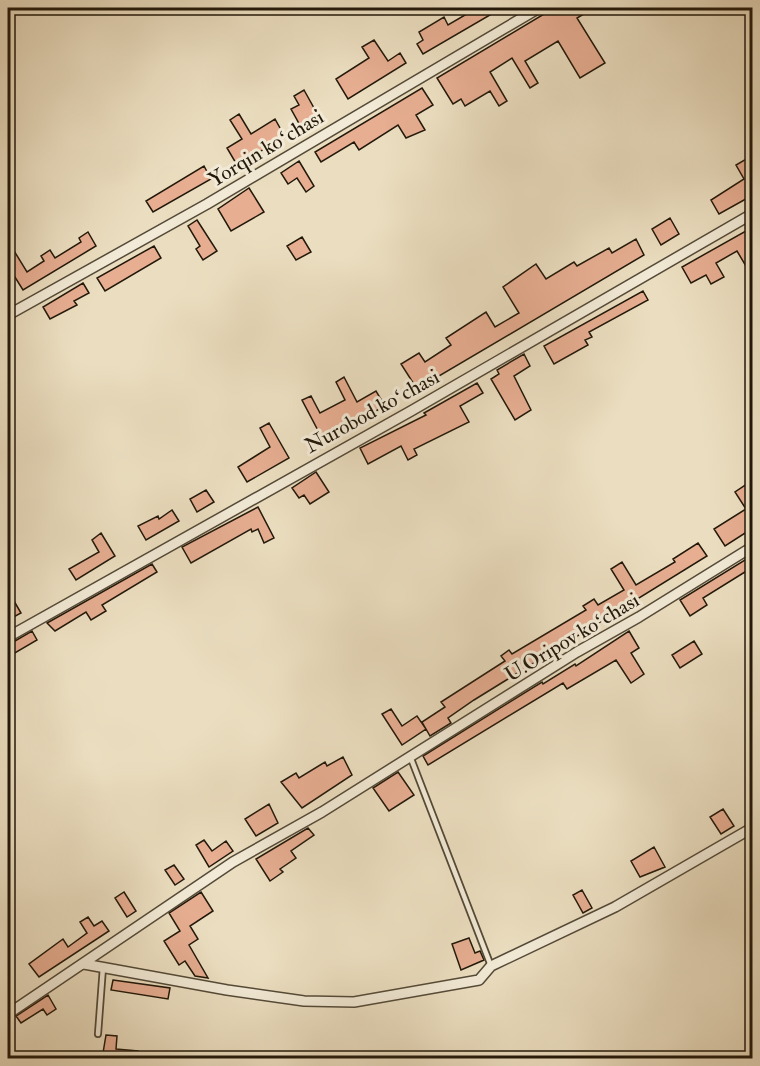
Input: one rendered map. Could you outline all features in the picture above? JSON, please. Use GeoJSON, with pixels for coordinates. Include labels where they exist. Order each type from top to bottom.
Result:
{"type":"FeatureCollection","features":[{"type":"Feature","properties":{"kind":"street","name":"Yorqin koʻchasi"},"geometry":{"type":"LineString","coordinates":[[8,315],[207,204],[539,8]]}},
{"type":"Feature","properties":{"kind":"street","name":"Nurobod koʻchasi"},"geometry":{"type":"LineString","coordinates":[[8,637],[411,411],[753,214]]}},
{"type":"Feature","properties":{"kind":"street","name":"U.Oripov koʻchasi"},"geometry":{"type":"LineString","coordinates":[[8,1014],[233,862],[322,812],[753,547]]}},
{"type":"Feature","properties":{"kind":"street"},"geometry":{"type":"LineString","coordinates":[[84,964],[304,1001],[354,1002],[479,980],[491,966],[615,907],[753,828]]}},
{"type":"Feature","properties":{"kind":"lane"},"geometry":{"type":"LineString","coordinates":[[410,756],[491,966]]}},
{"type":"Feature","properties":{"kind":"lane"},"geometry":{"type":"LineString","coordinates":[[98,1034],[103,968]]}},
{"type":"Feature","properties":{"kind":"building"},"geometry":{"type":"Polygon","coordinates":[[[477,8],[502,8],[423,54],[417,44],[423,40],[419,32],[444,17],[448,25],[477,8]]]}},
{"type":"Feature","properties":{"kind":"building"},"geometry":{"type":"Polygon","coordinates":[[[554,8],[594,8],[577,18],[605,63],[580,78],[558,41],[525,61],[538,83],[530,88],[512,58],[490,72],[507,101],[499,106],[490,91],[465,106],[461,99],[453,104],[437,78],[554,8]]]}},
{"type":"Feature","properties":{"kind":"building"},"geometry":{"type":"Polygon","coordinates":[[[374,40],[388,61],[400,53],[406,63],[348,99],[336,79],[369,58],[362,47],[374,40]]]}},
{"type":"Feature","properties":{"kind":"building"},"geometry":{"type":"Polygon","coordinates":[[[422,88],[433,105],[416,115],[425,130],[406,138],[398,125],[359,150],[354,142],[321,162],[315,152],[422,88]]]}},
{"type":"Feature","properties":{"kind":"building"},"geometry":{"type":"Polygon","coordinates":[[[304,90],[319,117],[301,127],[291,109],[299,105],[294,96],[304,90]]]}},
{"type":"Feature","properties":{"kind":"building"},"geometry":{"type":"Polygon","coordinates":[[[239,114],[251,134],[275,119],[285,137],[237,165],[227,148],[242,139],[230,120],[239,114]]]}},
{"type":"Feature","properties":{"kind":"building"},"geometry":{"type":"Polygon","coordinates":[[[753,155],[753,195],[719,214],[711,200],[744,179],[736,165],[753,155]]]}},
{"type":"Feature","properties":{"kind":"building"},"geometry":{"type":"Polygon","coordinates":[[[299,161],[314,186],[306,192],[297,178],[288,184],[281,173],[299,161]]]}},
{"type":"Feature","properties":{"kind":"building"},"geometry":{"type":"Polygon","coordinates":[[[204,166],[211,179],[153,212],[146,201],[204,166]]]}},
{"type":"Feature","properties":{"kind":"building"},"geometry":{"type":"Polygon","coordinates":[[[249,188],[264,212],[231,231],[218,209],[249,188]]]}},
{"type":"Feature","properties":{"kind":"building"},"geometry":{"type":"Polygon","coordinates":[[[670,218],[679,234],[661,245],[652,229],[670,218]]]}},
{"type":"Feature","properties":{"kind":"building"},"geometry":{"type":"Polygon","coordinates":[[[197,220],[217,251],[203,260],[196,249],[200,246],[188,226],[197,220]]]}},
{"type":"Feature","properties":{"kind":"building"},"geometry":{"type":"Polygon","coordinates":[[[753,227],[753,242],[747,245],[753,255],[753,278],[737,251],[716,263],[724,277],[711,284],[706,275],[691,283],[682,267],[753,227]]]}},
{"type":"Feature","properties":{"kind":"building"},"geometry":{"type":"Polygon","coordinates":[[[88,232],[96,246],[23,290],[8,266],[8,241],[27,272],[44,261],[41,256],[50,250],[55,258],[81,242],[79,238],[88,232]]]}},
{"type":"Feature","properties":{"kind":"building"},"geometry":{"type":"Polygon","coordinates":[[[302,237],[311,252],[296,260],[287,246],[302,237]]]}},
{"type":"Feature","properties":{"kind":"building"},"geometry":{"type":"Polygon","coordinates":[[[636,239],[644,255],[417,389],[401,364],[419,353],[425,362],[451,345],[446,338],[486,312],[495,327],[519,313],[503,287],[536,264],[546,279],[574,262],[577,266],[609,248],[612,253],[636,239]]]}},
{"type":"Feature","properties":{"kind":"building"},"geometry":{"type":"Polygon","coordinates":[[[154,246],[161,258],[105,291],[97,278],[154,246]]]}},
{"type":"Feature","properties":{"kind":"building"},"geometry":{"type":"Polygon","coordinates":[[[83,283],[89,293],[74,301],[77,305],[50,319],[43,307],[83,283]]]}},
{"type":"Feature","properties":{"kind":"building"},"geometry":{"type":"Polygon","coordinates":[[[643,291],[648,300],[589,332],[592,337],[585,340],[588,345],[554,364],[544,346],[643,291]]]}},
{"type":"Feature","properties":{"kind":"building"},"geometry":{"type":"Polygon","coordinates":[[[524,354],[530,366],[514,376],[531,410],[515,420],[491,379],[499,374],[497,370],[524,354]]]}},
{"type":"Feature","properties":{"kind":"building"},"geometry":{"type":"Polygon","coordinates":[[[344,377],[357,402],[376,391],[385,406],[323,440],[302,400],[311,396],[320,413],[345,400],[336,382],[344,377]]]}},
{"type":"Feature","properties":{"kind":"building"},"geometry":{"type":"Polygon","coordinates":[[[477,383],[483,393],[460,406],[469,422],[414,449],[417,455],[408,460],[401,446],[368,464],[360,448],[426,415],[424,413],[477,383]]]}},
{"type":"Feature","properties":{"kind":"building"},"geometry":{"type":"Polygon","coordinates":[[[269,423],[289,458],[247,482],[238,467],[270,447],[260,428],[269,423]]]}},
{"type":"Feature","properties":{"kind":"building"},"geometry":{"type":"Polygon","coordinates":[[[316,472],[329,492],[310,504],[304,495],[299,498],[292,488],[316,472]]]}},
{"type":"Feature","properties":{"kind":"building"},"geometry":{"type":"Polygon","coordinates":[[[753,480],[753,528],[725,546],[714,529],[746,509],[735,492],[753,480]]]}},
{"type":"Feature","properties":{"kind":"building"},"geometry":{"type":"Polygon","coordinates":[[[206,490],[214,502],[197,512],[190,499],[206,490]]]}},
{"type":"Feature","properties":{"kind":"building"},"geometry":{"type":"Polygon","coordinates":[[[258,507],[274,538],[264,543],[258,529],[252,532],[251,529],[191,563],[182,547],[258,507]]]}},
{"type":"Feature","properties":{"kind":"building"},"geometry":{"type":"Polygon","coordinates":[[[172,510],[179,521],[146,540],[138,526],[158,516],[159,519],[172,510]]]}},
{"type":"Feature","properties":{"kind":"building"},"geometry":{"type":"Polygon","coordinates":[[[101,533],[115,556],[76,580],[69,569],[99,552],[92,540],[101,533]]]}},
{"type":"Feature","properties":{"kind":"building"},"geometry":{"type":"Polygon","coordinates":[[[698,543],[707,556],[474,700],[448,718],[451,723],[430,736],[422,722],[445,707],[441,702],[505,661],[501,656],[509,650],[512,654],[586,610],[583,606],[594,599],[598,605],[624,590],[611,569],[622,562],[636,585],[675,562],[673,559],[698,543]]]}},
{"type":"Feature","properties":{"kind":"building"},"geometry":{"type":"Polygon","coordinates":[[[753,555],[753,567],[703,598],[707,605],[690,616],[680,600],[753,555]]]}},
{"type":"Feature","properties":{"kind":"building"},"geometry":{"type":"Polygon","coordinates":[[[152,564],[157,572],[102,605],[106,611],[91,620],[86,612],[55,631],[47,623],[152,564]]]}},
{"type":"Feature","properties":{"kind":"building"},"geometry":{"type":"Polygon","coordinates":[[[14,601],[21,613],[8,620],[8,605],[14,601]]]}},
{"type":"Feature","properties":{"kind":"building"},"geometry":{"type":"Polygon","coordinates":[[[32,631],[37,640],[8,657],[8,645],[32,631]]]}},
{"type":"Feature","properties":{"kind":"building"},"geometry":{"type":"Polygon","coordinates":[[[629,631],[639,648],[631,653],[644,674],[631,683],[616,660],[567,689],[563,683],[428,765],[423,756],[542,682],[543,684],[575,664],[576,666],[629,631]]]}},
{"type":"Feature","properties":{"kind":"building"},"geometry":{"type":"Polygon","coordinates":[[[694,641],[702,654],[680,668],[672,655],[694,641]]]}},
{"type":"Feature","properties":{"kind":"building"},"geometry":{"type":"Polygon","coordinates":[[[391,709],[402,726],[417,716],[426,729],[402,745],[382,714],[391,709]]]}},
{"type":"Feature","properties":{"kind":"building"},"geometry":{"type":"Polygon","coordinates":[[[343,757],[352,775],[302,808],[281,782],[296,773],[299,778],[325,762],[327,766],[343,757]]]}},
{"type":"Feature","properties":{"kind":"building"},"geometry":{"type":"Polygon","coordinates":[[[398,772],[414,795],[389,811],[373,788],[398,772]]]}},
{"type":"Feature","properties":{"kind":"building"},"geometry":{"type":"Polygon","coordinates":[[[269,804],[278,823],[256,836],[245,819],[269,804]]]}},
{"type":"Feature","properties":{"kind":"building"},"geometry":{"type":"Polygon","coordinates":[[[723,809],[734,826],[721,834],[710,817],[723,809]]]}},
{"type":"Feature","properties":{"kind":"building"},"geometry":{"type":"Polygon","coordinates":[[[308,828],[314,835],[291,851],[296,858],[280,869],[283,872],[270,881],[256,859],[308,828]]]}},
{"type":"Feature","properties":{"kind":"building"},"geometry":{"type":"Polygon","coordinates":[[[204,840],[212,851],[226,841],[233,851],[209,867],[196,845],[204,840]]]}},
{"type":"Feature","properties":{"kind":"building"},"geometry":{"type":"Polygon","coordinates":[[[654,847],[665,867],[640,877],[631,861],[654,847]]]}},
{"type":"Feature","properties":{"kind":"building"},"geometry":{"type":"Polygon","coordinates":[[[174,865],[184,879],[175,885],[165,870],[174,865]]]}},
{"type":"Feature","properties":{"kind":"building"},"geometry":{"type":"Polygon","coordinates":[[[582,890],[592,908],[583,913],[573,895],[582,890]]]}},
{"type":"Feature","properties":{"kind":"building"},"geometry":{"type":"Polygon","coordinates":[[[124,892],[136,911],[127,917],[115,898],[124,892]]]}},
{"type":"Feature","properties":{"kind":"building"},"geometry":{"type":"Polygon","coordinates":[[[201,892],[213,911],[190,926],[198,939],[189,945],[208,978],[195,976],[185,961],[179,965],[164,941],[180,931],[169,913],[201,892]]]}},
{"type":"Feature","properties":{"kind":"building"},"geometry":{"type":"Polygon","coordinates":[[[88,917],[94,926],[102,921],[109,931],[39,977],[29,964],[63,939],[68,947],[87,933],[80,922],[88,917]]]}},
{"type":"Feature","properties":{"kind":"building"},"geometry":{"type":"Polygon","coordinates":[[[469,938],[475,953],[480,951],[484,960],[461,970],[452,944],[469,938]]]}},
{"type":"Feature","properties":{"kind":"building"},"geometry":{"type":"Polygon","coordinates":[[[113,980],[170,988],[168,999],[111,990],[113,980]]]}},
{"type":"Feature","properties":{"kind":"building"},"geometry":{"type":"Polygon","coordinates":[[[48,995],[56,1009],[47,1015],[43,1009],[21,1023],[16,1016],[48,995]]]}},
{"type":"Feature","properties":{"kind":"building"},"geometry":{"type":"Polygon","coordinates":[[[106,1035],[117,1036],[116,1049],[138,1051],[138,1059],[102,1059],[106,1035]]]}}]}
